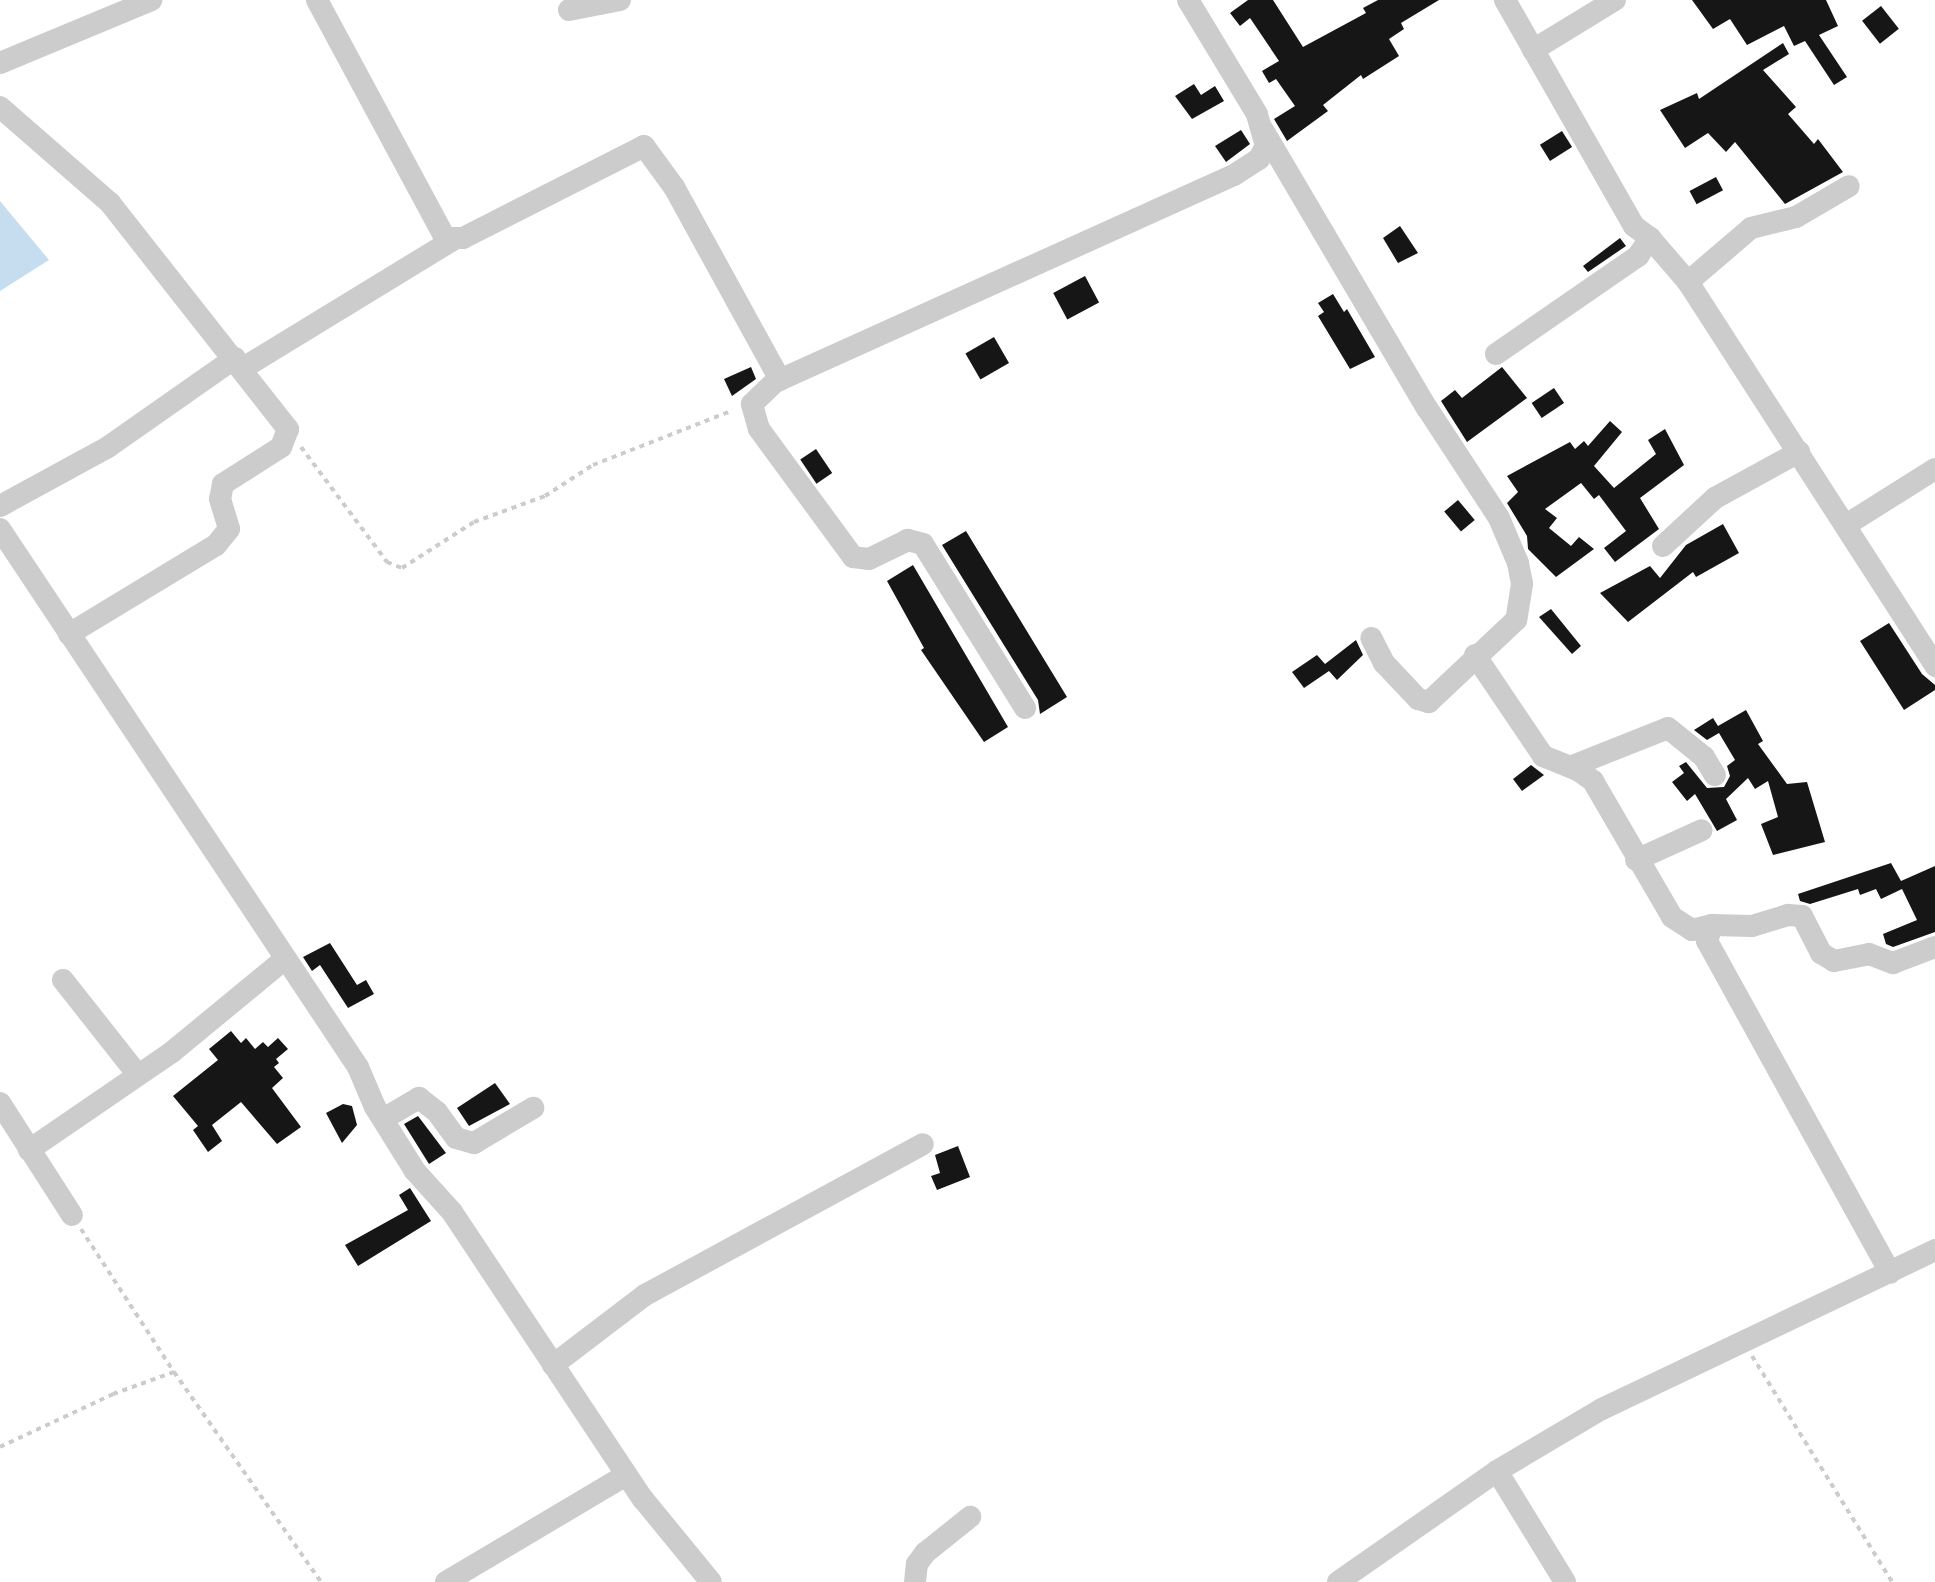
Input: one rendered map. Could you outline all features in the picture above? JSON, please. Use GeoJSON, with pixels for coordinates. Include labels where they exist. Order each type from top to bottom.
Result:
{"type":"FeatureCollection","features":[{"type":"Feature","properties":{"kind":"street"},"geometry":{"type":"LineString","coordinates":[[0,63],[151,0]]}},
{"type":"Feature","properties":{"kind":"street"},"geometry":{"type":"LineString","coordinates":[[317,0],[390,129],[438,230],[453,240]]}},
{"type":"Feature","properties":{"kind":"street"},"geometry":{"type":"LineString","coordinates":[[570,10],[620,0]]}},
{"type":"Feature","properties":{"kind":"street"},"geometry":{"type":"LineString","coordinates":[[1188,0],[1417,392],[1510,538],[1522,584],[1518,614],[1508,630],[1474,655],[1426,703],[1384,663],[1370,638]]}},
{"type":"Feature","properties":{"kind":"street"},"geometry":{"type":"LineString","coordinates":[[1506,0],[1634,226],[1650,238],[1688,282],[1935,666]]}},
{"type":"Feature","properties":{"kind":"street"},"geometry":{"type":"LineString","coordinates":[[1533,50],[1614,0]]}},
{"type":"Feature","properties":{"kind":"street"},"geometry":{"type":"LineString","coordinates":[[0,107],[110,203],[288,430],[281,447],[223,484],[220,499],[229,529],[216,544],[69,634]]}},
{"type":"Feature","properties":{"kind":"street"},"geometry":{"type":"LineString","coordinates":[[1025,708],[924,544],[908,540],[869,559],[853,557],[759,430],[752,404],[764,389],[780,380],[1234,176],[1258,159],[1266,146],[1260,127]]}},
{"type":"Feature","properties":{"kind":"street"},"geometry":{"type":"LineString","coordinates":[[0,506],[108,448],[239,363],[453,240],[644,146],[674,187],[780,380]]}},
{"type":"Feature","properties":{"kind":"street"},"geometry":{"type":"LineString","coordinates":[[1688,282],[1751,228],[1796,217],[1849,186]]}},
{"type":"Feature","properties":{"kind":"street"},"geometry":{"type":"LineString","coordinates":[[1496,354],[1638,256],[1650,238]]}},
{"type":"Feature","properties":{"kind":"street"},"geometry":{"type":"LineString","coordinates":[[1663,546],[1716,498],[1799,452]]}},
{"type":"Feature","properties":{"kind":"street"},"geometry":{"type":"LineString","coordinates":[[1846,525],[1935,468]]}},
{"type":"Feature","properties":{"kind":"street"},"geometry":{"type":"LineString","coordinates":[[0,529],[358,1067],[383,1119],[415,1171],[452,1212],[626,1474],[712,1582]]}},
{"type":"Feature","properties":{"kind":"street"},"geometry":{"type":"LineString","coordinates":[[1474,655],[1543,756],[1554,764],[1570,766],[1593,782],[1636,860],[1677,922],[1692,930],[1712,925],[1752,926],[1788,915],[1802,916],[1821,953],[1834,961],[1869,954],[1893,963],[1935,947]]}},
{"type":"Feature","properties":{"kind":"street"},"geometry":{"type":"LineString","coordinates":[[1570,766],[1668,728],[1704,757],[1715,775]]}},
{"type":"Feature","properties":{"kind":"street"},"geometry":{"type":"LineString","coordinates":[[1636,860],[1702,830]]}},
{"type":"Feature","properties":{"kind":"street"},"geometry":{"type":"LineString","coordinates":[[1712,925],[1707,942],[1890,1273]]}},
{"type":"Feature","properties":{"kind":"street"},"geometry":{"type":"LineString","coordinates":[[29,1150],[241,999],[285,959]]}},
{"type":"Feature","properties":{"kind":"street"},"geometry":{"type":"LineString","coordinates":[[63,980],[138,1075]]}},
{"type":"Feature","properties":{"kind":"street"},"geometry":{"type":"LineString","coordinates":[[383,1119],[419,1098],[440,1116],[456,1138],[474,1143],[533,1108]]}},
{"type":"Feature","properties":{"kind":"street"},"geometry":{"type":"LineString","coordinates":[[0,1104],[72,1215]]}},
{"type":"Feature","properties":{"kind":"street"},"geometry":{"type":"LineString","coordinates":[[552,1365],[645,1295],[924,1144]]}},
{"type":"Feature","properties":{"kind":"street"},"geometry":{"type":"LineString","coordinates":[[1338,1582],[1504,1485],[1661,1378],[1935,1250]]}},
{"type":"Feature","properties":{"kind":"street"},"geometry":{"type":"LineString","coordinates":[[446,1582],[626,1474]]}},
{"type":"Feature","properties":{"kind":"street"},"geometry":{"type":"LineString","coordinates":[[1504,1485],[1565,1582]]}},
{"type":"Feature","properties":{"kind":"street"},"geometry":{"type":"LineString","coordinates":[[915,1582],[917,1564],[925,1553],[970,1517]]}},
{"type":"Feature","properties":{"kind":"path"},"geometry":{"type":"LineString","coordinates":[[288,430],[380,552],[392,566],[402,568],[474,522],[545,496],[592,464],[752,404]]}},
{"type":"Feature","properties":{"kind":"path"},"geometry":{"type":"LineString","coordinates":[[72,1215],[174,1372],[321,1582]]}},
{"type":"Feature","properties":{"kind":"path"},"geometry":{"type":"LineString","coordinates":[[1757,1364],[1892,1582]]}},
{"type":"Feature","properties":{"kind":"path"},"geometry":{"type":"LineString","coordinates":[[0,1447],[174,1372]]}},
{"type":"Feature","properties":{"kind":"water"},"geometry":{"type":"Polygon","coordinates":[[[0,201],[49,260],[0,291],[0,201]]]}},
{"type":"Feature","properties":{"kind":"building"},"geometry":{"type":"Polygon","coordinates":[[[1248,0],[1273,0],[1303,47],[1366,13],[1363,8],[1378,0],[1439,0],[1401,23],[1404,29],[1389,39],[1399,56],[1363,79],[1361,75],[1323,105],[1328,111],[1287,141],[1274,119],[1295,106],[1276,79],[1269,83],[1262,71],[1279,61],[1250,18],[1240,26],[1230,13],[1248,0]]]}},
{"type":"Feature","properties":{"kind":"building"},"geometry":{"type":"Polygon","coordinates":[[[1692,0],[1826,0],[1838,26],[1819,35],[1847,77],[1834,85],[1805,41],[1794,46],[1784,26],[1747,45],[1730,19],[1713,29],[1692,0]]]}},
{"type":"Feature","properties":{"kind":"building"},"geometry":{"type":"Polygon","coordinates":[[[1881,6],[1899,29],[1880,44],[1862,21],[1881,6]]]}},
{"type":"Feature","properties":{"kind":"building"},"geometry":{"type":"Polygon","coordinates":[[[1783,43],[1789,54],[1763,70],[1796,107],[1788,114],[1814,144],[1818,139],[1843,172],[1785,204],[1735,142],[1726,152],[1708,133],[1685,148],[1660,110],[1697,93],[1699,99],[1783,43]]]}},
{"type":"Feature","properties":{"kind":"building"},"geometry":{"type":"Polygon","coordinates":[[[1194,84],[1201,95],[1215,86],[1224,101],[1192,119],[1175,96],[1194,84]]]}},
{"type":"Feature","properties":{"kind":"building"},"geometry":{"type":"Polygon","coordinates":[[[1241,130],[1250,144],[1226,162],[1215,146],[1241,130]]]}},
{"type":"Feature","properties":{"kind":"building"},"geometry":{"type":"Polygon","coordinates":[[[1562,131],[1572,147],[1550,161],[1540,145],[1562,131]]]}},
{"type":"Feature","properties":{"kind":"building"},"geometry":{"type":"Polygon","coordinates":[[[1716,177],[1723,190],[1697,204],[1690,191],[1716,177]]]}},
{"type":"Feature","properties":{"kind":"building"},"geometry":{"type":"Polygon","coordinates":[[[1400,226],[1418,253],[1398,263],[1383,238],[1400,226]]]}},
{"type":"Feature","properties":{"kind":"building"},"geometry":{"type":"Polygon","coordinates":[[[1620,238],[1626,246],[1588,272],[1583,266],[1620,238]]]}},
{"type":"Feature","properties":{"kind":"building"},"geometry":{"type":"Polygon","coordinates":[[[1085,276],[1099,302],[1067,319],[1053,293],[1085,276]]]}},
{"type":"Feature","properties":{"kind":"building"},"geometry":{"type":"Polygon","coordinates":[[[1333,294],[1344,312],[1347,309],[1375,357],[1350,369],[1318,316],[1324,312],[1318,303],[1333,294]]]}},
{"type":"Feature","properties":{"kind":"building"},"geometry":{"type":"Polygon","coordinates":[[[994,337],[1009,363],[980,379],[965,354],[994,337]]]}},
{"type":"Feature","properties":{"kind":"building"},"geometry":{"type":"Polygon","coordinates":[[[751,367],[756,379],[732,396],[724,379],[751,367]]]}},
{"type":"Feature","properties":{"kind":"building"},"geometry":{"type":"Polygon","coordinates":[[[1502,367],[1527,398],[1467,442],[1441,401],[1455,390],[1462,398],[1502,367]]]}},
{"type":"Feature","properties":{"kind":"building"},"geometry":{"type":"Polygon","coordinates":[[[1554,388],[1564,403],[1542,418],[1532,403],[1554,388]]]}},
{"type":"Feature","properties":{"kind":"building"},"geometry":{"type":"Polygon","coordinates":[[[1610,421],[1622,432],[1594,466],[1614,488],[1656,454],[1648,440],[1665,429],[1684,465],[1640,498],[1659,529],[1615,562],[1604,548],[1626,531],[1599,495],[1594,499],[1581,483],[1545,509],[1557,518],[1549,528],[1571,546],[1579,537],[1594,549],[1556,577],[1528,549],[1527,536],[1507,503],[1518,492],[1507,476],[1570,442],[1575,449],[1584,441],[1588,446],[1610,421]]]}},
{"type":"Feature","properties":{"kind":"building"},"geometry":{"type":"Polygon","coordinates":[[[816,449],[832,473],[816,484],[800,460],[816,449]]]}},
{"type":"Feature","properties":{"kind":"building"},"geometry":{"type":"Polygon","coordinates":[[[1458,500],[1475,520],[1461,531],[1444,512],[1458,500]]]}},
{"type":"Feature","properties":{"kind":"building"},"geometry":{"type":"Polygon","coordinates":[[[1723,524],[1739,553],[1696,577],[1693,572],[1628,622],[1600,593],[1650,566],[1660,578],[1686,545],[1723,524]]]}},
{"type":"Feature","properties":{"kind":"building"},"geometry":{"type":"Polygon","coordinates":[[[966,531],[1067,697],[1040,714],[1038,700],[942,545],[966,531]]]}},
{"type":"Feature","properties":{"kind":"building"},"geometry":{"type":"Polygon","coordinates":[[[913,565],[1008,727],[984,742],[921,650],[924,648],[887,581],[913,565]]]}},
{"type":"Feature","properties":{"kind":"building"},"geometry":{"type":"Polygon","coordinates":[[[1551,609],[1581,646],[1572,654],[1539,617],[1551,609]]]}},
{"type":"Feature","properties":{"kind":"building"},"geometry":{"type":"Polygon","coordinates":[[[1889,623],[1922,674],[1935,685],[1935,690],[1904,710],[1860,641],[1889,623]]]}},
{"type":"Feature","properties":{"kind":"building"},"geometry":{"type":"Polygon","coordinates":[[[1356,640],[1363,655],[1337,680],[1329,671],[1304,688],[1292,672],[1317,655],[1325,664],[1356,640]]]}},
{"type":"Feature","properties":{"kind":"building"},"geometry":{"type":"Polygon","coordinates":[[[1746,710],[1763,741],[1758,744],[1787,784],[1807,782],[1825,842],[1773,855],[1761,824],[1778,817],[1768,781],[1755,789],[1748,778],[1726,799],[1737,820],[1717,831],[1695,794],[1687,801],[1672,782],[1684,773],[1679,766],[1686,762],[1707,788],[1724,787],[1730,776],[1727,766],[1735,760],[1719,733],[1707,740],[1694,730],[1713,718],[1718,726],[1746,710]]]}},
{"type":"Feature","properties":{"kind":"building"},"geometry":{"type":"Polygon","coordinates":[[[1531,765],[1544,775],[1522,791],[1513,779],[1531,765]]]}},
{"type":"Feature","properties":{"kind":"building"},"geometry":{"type":"Polygon","coordinates":[[[1891,863],[1901,881],[1935,866],[1935,932],[1893,947],[1886,944],[1883,934],[1917,920],[1902,889],[1881,899],[1876,889],[1860,895],[1858,889],[1810,904],[1800,901],[1798,894],[1891,863]]]}},
{"type":"Feature","properties":{"kind":"building"},"geometry":{"type":"Polygon","coordinates":[[[330,943],[357,985],[366,980],[374,994],[348,1008],[320,965],[312,971],[303,957],[330,943]]]}},
{"type":"Feature","properties":{"kind":"building"},"geometry":{"type":"Polygon","coordinates":[[[231,1031],[241,1043],[246,1038],[255,1049],[263,1042],[268,1047],[278,1038],[288,1049],[276,1059],[279,1063],[274,1067],[283,1078],[272,1088],[301,1127],[277,1144],[241,1102],[212,1125],[222,1141],[208,1152],[193,1130],[198,1126],[173,1096],[218,1060],[209,1049],[231,1031]]]}},
{"type":"Feature","properties":{"kind":"building"},"geometry":{"type":"Polygon","coordinates":[[[495,1083],[510,1104],[469,1126],[457,1108],[495,1083]]]}},
{"type":"Feature","properties":{"kind":"building"},"geometry":{"type":"Polygon","coordinates":[[[343,1104],[352,1106],[357,1125],[342,1143],[326,1113],[343,1104]]]}},
{"type":"Feature","properties":{"kind":"building"},"geometry":{"type":"Polygon","coordinates":[[[418,1116],[446,1153],[429,1164],[404,1124],[418,1116]]]}},
{"type":"Feature","properties":{"kind":"building"},"geometry":{"type":"Polygon","coordinates":[[[958,1146],[970,1177],[937,1190],[931,1176],[940,1173],[935,1155],[958,1146]]]}},
{"type":"Feature","properties":{"kind":"building"},"geometry":{"type":"Polygon","coordinates":[[[410,1188],[431,1221],[358,1266],[345,1245],[408,1210],[399,1195],[410,1188]]]}}]}
